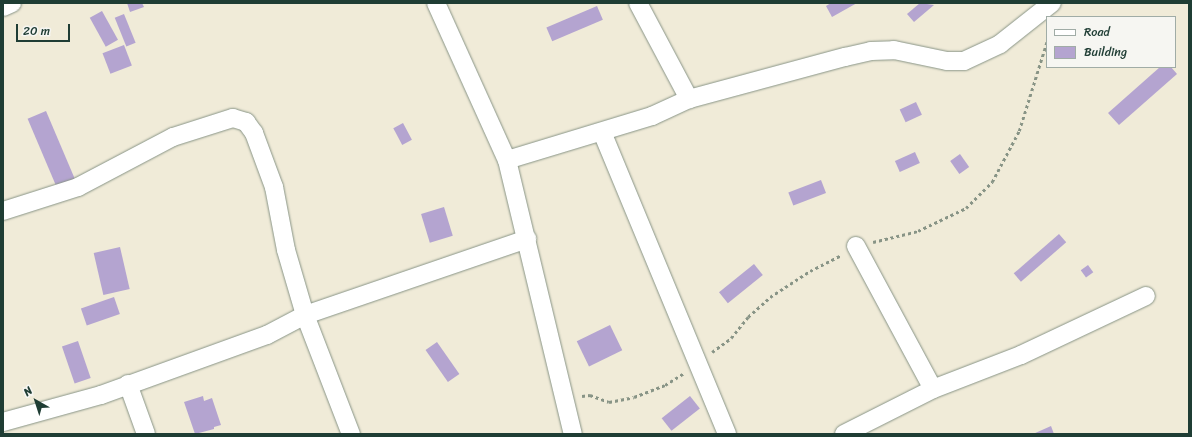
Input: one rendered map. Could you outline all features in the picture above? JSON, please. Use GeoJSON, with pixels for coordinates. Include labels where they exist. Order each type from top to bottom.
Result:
{"type":"FeatureCollection","features":[{"type":"Feature","properties":{"kind":"street"},"geometry":{"type":"LineString","coordinates":[[3,7],[12,3]]}},
{"type":"Feature","properties":{"kind":"street"},"geometry":{"type":"LineString","coordinates":[[436,3],[507,160],[527,239],[562,398],[573,434]]}},
{"type":"Feature","properties":{"kind":"street"},"geometry":{"type":"LineString","coordinates":[[638,3],[689,99]]}},
{"type":"Feature","properties":{"kind":"street"},"geometry":{"type":"LineString","coordinates":[[507,160],[652,116],[689,99],[871,51],[894,50],[947,61],[964,61],[1000,44],[1052,3]]}},
{"type":"Feature","properties":{"kind":"street"},"geometry":{"type":"LineString","coordinates":[[3,211],[78,187],[173,137],[233,118],[246,122],[254,133],[274,187],[286,250],[305,315],[350,434]]}},
{"type":"Feature","properties":{"kind":"street"},"geometry":{"type":"LineString","coordinates":[[602,132],[697,364],[728,434]]}},
{"type":"Feature","properties":{"kind":"street"},"geometry":{"type":"LineString","coordinates":[[3,422],[52,410],[128,384],[266,335],[305,315],[527,239]]}},
{"type":"Feature","properties":{"kind":"street"},"geometry":{"type":"LineString","coordinates":[[856,246],[933,389]]}},
{"type":"Feature","properties":{"kind":"street"},"geometry":{"type":"LineString","coordinates":[[844,434],[933,389],[1021,355],[1146,296]]}},
{"type":"Feature","properties":{"kind":"street"},"geometry":{"type":"LineString","coordinates":[[128,384],[146,434]]}},
{"type":"Feature","properties":{"kind":"path"},"geometry":{"type":"LineString","coordinates":[[562,398],[590,395],[609,402],[634,397],[665,385],[697,364],[730,338],[748,317],[770,297],[810,271],[856,246],[918,232],[966,208],[992,182],[1019,131],[1046,44]]}},
{"type":"Feature","properties":{"kind":"building"},"geometry":{"type":"Polygon","coordinates":[[[127,3],[142,3],[144,7],[130,12],[127,3]]]}},
{"type":"Feature","properties":{"kind":"building"},"geometry":{"type":"Polygon","coordinates":[[[831,3],[857,3],[832,17],[826,6],[831,3]]]}},
{"type":"Feature","properties":{"kind":"building"},"geometry":{"type":"Polygon","coordinates":[[[920,3],[934,5],[914,22],[907,14],[920,3]]]}},
{"type":"Feature","properties":{"kind":"building"},"geometry":{"type":"Polygon","coordinates":[[[597,6],[603,20],[552,41],[546,27],[597,6]]]}},
{"type":"Feature","properties":{"kind":"building"},"geometry":{"type":"Polygon","coordinates":[[[102,11],[118,40],[106,47],[90,18],[102,11]]]}},
{"type":"Feature","properties":{"kind":"building"},"geometry":{"type":"Polygon","coordinates":[[[124,14],[136,43],[126,46],[115,18],[124,14]]]}},
{"type":"Feature","properties":{"kind":"building"},"geometry":{"type":"Polygon","coordinates":[[[124,45],[132,66],[110,74],[103,53],[124,45]]]}},
{"type":"Feature","properties":{"kind":"building"},"geometry":{"type":"Polygon","coordinates":[[[1159,68],[1172,68],[1177,74],[1119,125],[1108,113],[1159,68]]]}},
{"type":"Feature","properties":{"kind":"building"},"geometry":{"type":"Polygon","coordinates":[[[916,102],[922,115],[906,122],[900,110],[916,102]]]}},
{"type":"Feature","properties":{"kind":"building"},"geometry":{"type":"Polygon","coordinates":[[[46,111],[75,180],[57,188],[28,119],[46,111]]]}},
{"type":"Feature","properties":{"kind":"building"},"geometry":{"type":"Polygon","coordinates":[[[403,123],[412,140],[402,145],[393,128],[403,123]]]}},
{"type":"Feature","properties":{"kind":"building"},"geometry":{"type":"Polygon","coordinates":[[[915,152],[920,163],[900,172],[895,161],[915,152]]]}},
{"type":"Feature","properties":{"kind":"building"},"geometry":{"type":"Polygon","coordinates":[[[960,154],[969,167],[959,174],[950,161],[960,154]]]}},
{"type":"Feature","properties":{"kind":"building"},"geometry":{"type":"Polygon","coordinates":[[[821,180],[826,193],[793,206],[788,193],[821,180]]]}},
{"type":"Feature","properties":{"kind":"building"},"geometry":{"type":"Polygon","coordinates":[[[444,207],[453,236],[430,243],[421,214],[444,207]]]}},
{"type":"Feature","properties":{"kind":"building"},"geometry":{"type":"Polygon","coordinates":[[[1059,234],[1066,242],[1021,282],[1014,273],[1059,234]]]}},
{"type":"Feature","properties":{"kind":"building"},"geometry":{"type":"Polygon","coordinates":[[[120,247],[130,289],[103,295],[94,253],[120,247]]]}},
{"type":"Feature","properties":{"kind":"building"},"geometry":{"type":"Polygon","coordinates":[[[754,264],[763,275],[728,303],[719,292],[754,264]]]}},
{"type":"Feature","properties":{"kind":"building"},"geometry":{"type":"Polygon","coordinates":[[[1088,265],[1093,272],[1086,278],[1081,270],[1088,265]]]}},
{"type":"Feature","properties":{"kind":"building"},"geometry":{"type":"Polygon","coordinates":[[[114,297],[120,314],[87,325],[81,308],[114,297]]]}},
{"type":"Feature","properties":{"kind":"building"},"geometry":{"type":"Polygon","coordinates":[[[610,325],[622,350],[589,366],[577,341],[610,325]]]}},
{"type":"Feature","properties":{"kind":"building"},"geometry":{"type":"Polygon","coordinates":[[[78,341],[91,378],[75,383],[62,347],[78,341]]]}},
{"type":"Feature","properties":{"kind":"building"},"geometry":{"type":"Polygon","coordinates":[[[437,342],[459,374],[448,382],[426,350],[437,342]]]}},
{"type":"Feature","properties":{"kind":"building"},"geometry":{"type":"Polygon","coordinates":[[[203,396],[204,401],[212,398],[221,425],[214,427],[214,429],[195,434],[184,402],[203,396]]]}},
{"type":"Feature","properties":{"kind":"building"},"geometry":{"type":"Polygon","coordinates":[[[690,396],[700,409],[671,431],[662,418],[690,396]]]}},
{"type":"Feature","properties":{"kind":"building"},"geometry":{"type":"Polygon","coordinates":[[[1051,426],[1054,434],[1033,434],[1051,426]]]}}]}
